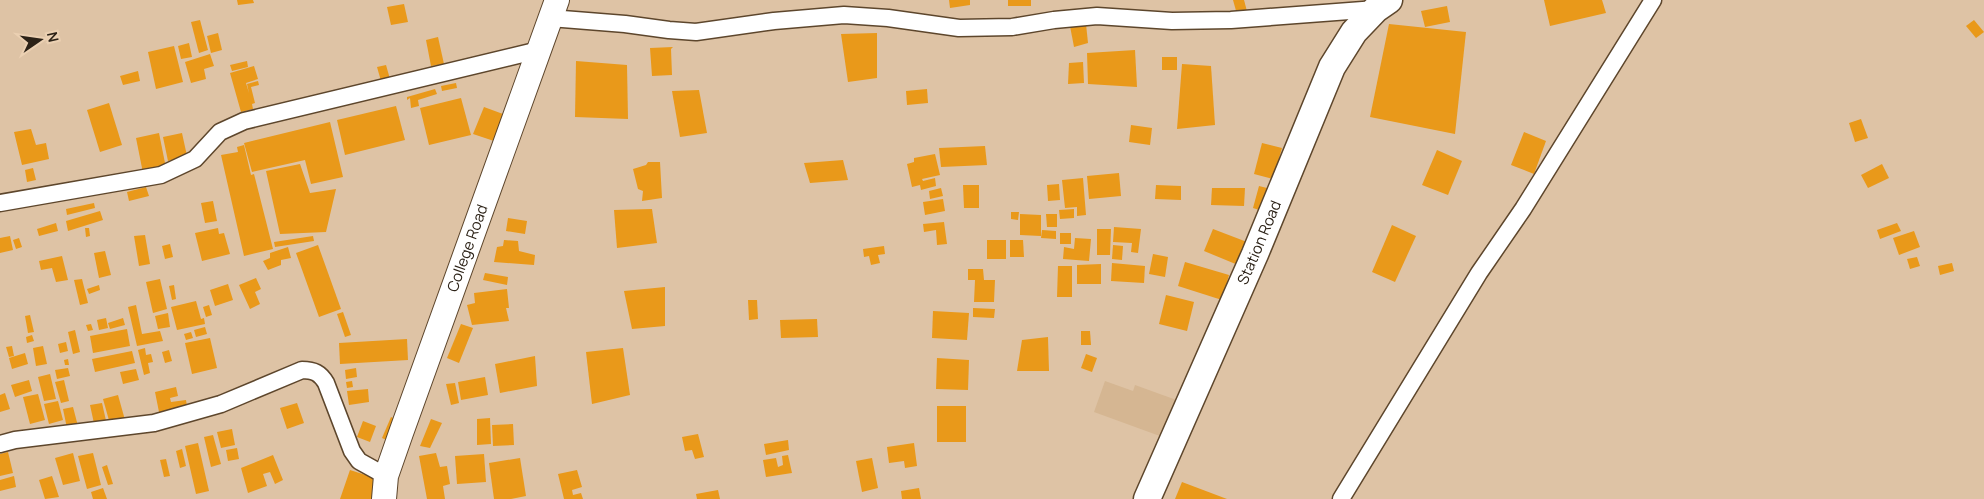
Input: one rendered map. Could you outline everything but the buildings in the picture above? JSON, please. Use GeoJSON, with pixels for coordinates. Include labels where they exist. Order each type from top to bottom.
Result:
{"type":"FeatureCollection","features":[{"type":"Feature","properties":{"kind":"main road","name":"Station Road"},"geometry":{"type":"LineString","coordinates":[[1147,499],[1255,254],[1332,67],[1354,32],[1383,5]]}},
{"type":"Feature","properties":{"kind":"main road","name":"College Road"},"geometry":{"type":"LineString","coordinates":[[385,488],[553,9]]}},
{"type":"Feature","properties":{"kind":"street"},"geometry":{"type":"LineString","coordinates":[[1341,499],[1478,273],[1523,209],[1653,0]]}},
{"type":"Feature","properties":{"kind":"street"},"geometry":{"type":"LineString","coordinates":[[553,9],[625,24],[696,32],[774,21],[844,15],[888,18],[959,28],[1012,28],[1054,20],[1097,16],[1172,21],[1230,20],[1383,5]]}},
{"type":"Feature","properties":{"kind":"street"},"geometry":{"type":"LineString","coordinates":[[0,203],[161,175],[195,159],[220,132],[244,121],[539,50]]}},
{"type":"Feature","properties":{"kind":"street"},"geometry":{"type":"LineString","coordinates":[[0,444],[15,440],[154,423],[221,404],[302,370],[313,370],[326,383],[352,451],[385,488]]}},
{"type":"Feature","properties":{"kind":"shaded area"},"geometry":{"type":"Polygon","coordinates":[[[1105,381],[1133,391],[1135,385],[1182,402],[1168,439],[1094,412],[1105,381]]]}}]}
